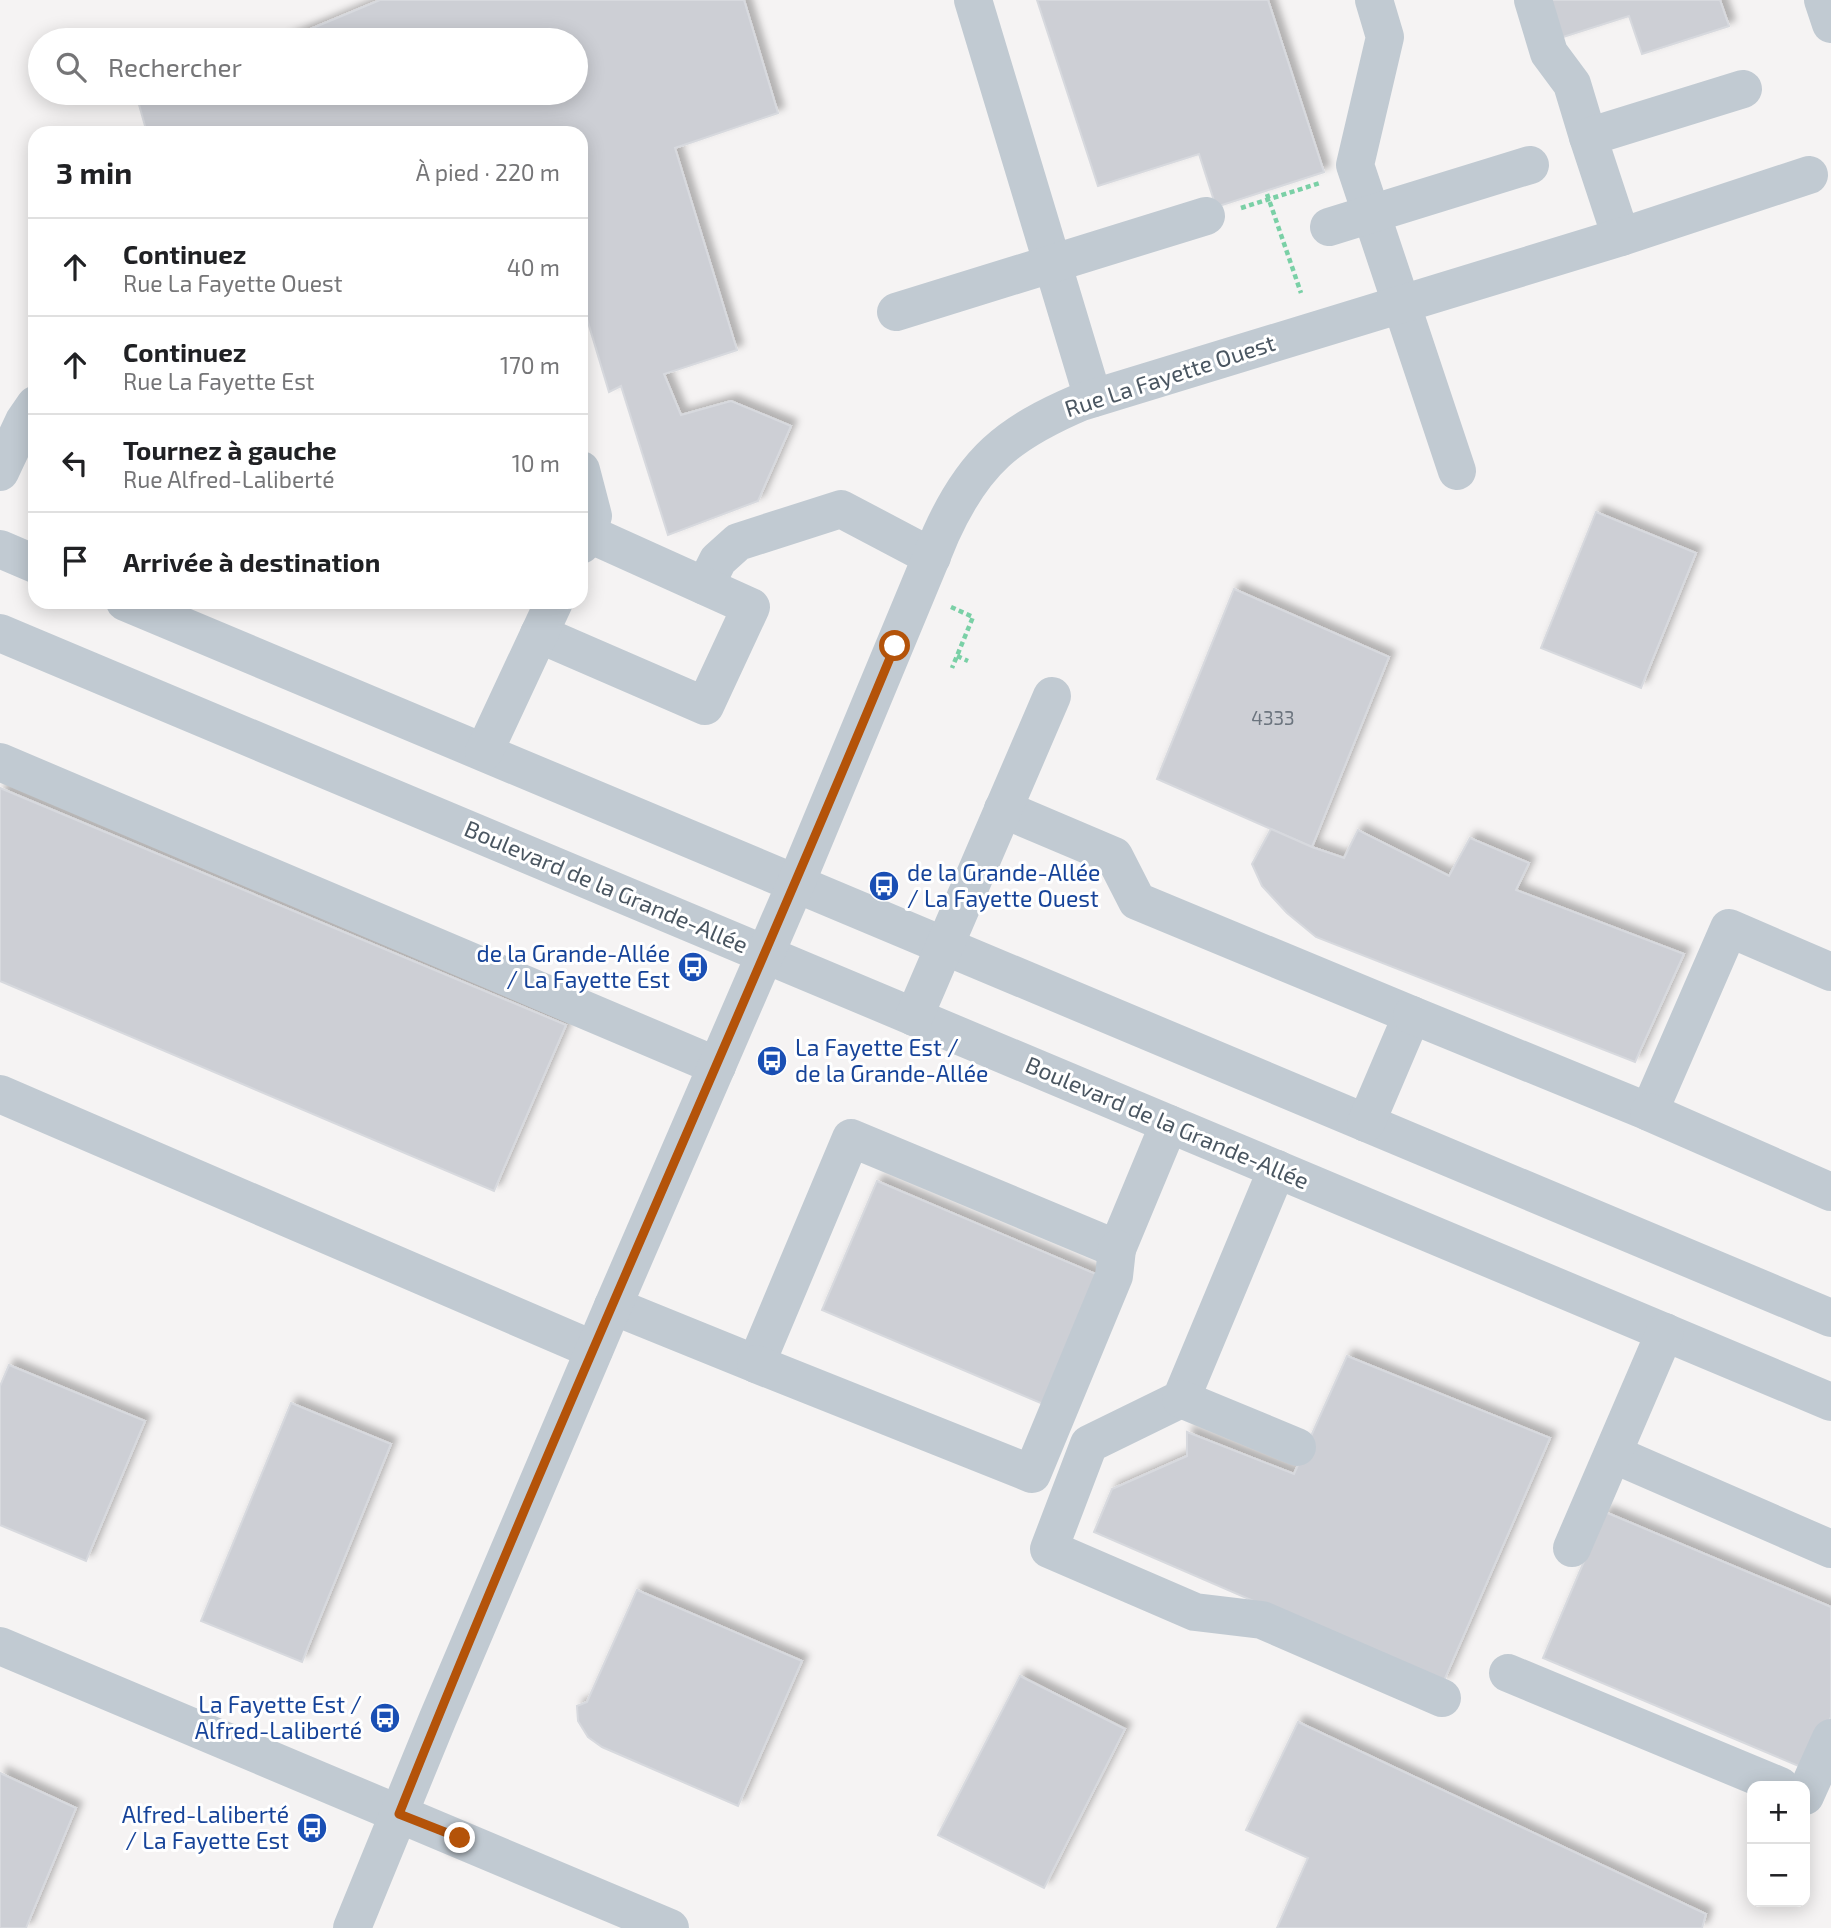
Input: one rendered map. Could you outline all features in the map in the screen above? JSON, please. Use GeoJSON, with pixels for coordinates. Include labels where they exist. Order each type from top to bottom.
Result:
{"type":"FeatureCollection","features":[{"type":"Feature","properties":{"kind":"street"},"geometry":{"type":"LineString","coordinates":[[973,0],[1093,398]]}},
{"type":"Feature","properties":{"kind":"street"},"geometry":{"type":"LineString","coordinates":[[1374,0],[1385,37],[1355,165],[1457,471]]}},
{"type":"Feature","properties":{"kind":"street"},"geometry":{"type":"LineString","coordinates":[[1533,0],[1549,53],[1572,84],[1620,237]]}},
{"type":"Feature","properties":{"kind":"street"},"geometry":{"type":"LineString","coordinates":[[1823,0],[1831,24]]}},
{"type":"Feature","properties":{"kind":"street"},"geometry":{"type":"LineString","coordinates":[[1588,137],[1742,89]]}},
{"type":"Feature","properties":{"kind":"street"},"geometry":{"type":"LineString","coordinates":[[1329,227],[1530,165]]}},
{"type":"Feature","properties":{"kind":"street","name":"Rue La Fayette Ouest"},"geometry":{"type":"LineString","coordinates":[[352,1928],[594,1350],[796,883],[953,507],[971,479],[987,460],[1023,430],[1049,415],[1093,398],[1620,237],[1824,168]]}},
{"type":"Feature","properties":{"kind":"street"},"geometry":{"type":"LineString","coordinates":[[896,312],[1218,214]]}},
{"type":"Feature","properties":{"kind":"street"},"geometry":{"type":"LineString","coordinates":[[0,472],[20,411]]}},
{"type":"Feature","properties":{"kind":"street"},"geometry":{"type":"LineString","coordinates":[[588,497],[593,516],[588,526]]}},
{"type":"Feature","properties":{"kind":"street"},"geometry":{"type":"LineString","coordinates":[[705,586],[718,560],[738,542],[841,509],[932,557]]}},
{"type":"Feature","properties":{"kind":"street"},"geometry":{"type":"LineString","coordinates":[[484,752],[546,618],[705,706],[751,607],[588,538]]}},
{"type":"Feature","properties":{"kind":"street"},"geometry":{"type":"LineString","coordinates":[[0,549],[28,561]]}},
{"type":"Feature","properties":{"kind":"street"},"geometry":{"type":"LineString","coordinates":[[142,609],[1831,1318]]}},
{"type":"Feature","properties":{"kind":"street","name":"Boulevard de la Grande-Allée"},"geometry":{"type":"LineString","coordinates":[[0,633],[1831,1402]]}},
{"type":"Feature","properties":{"kind":"street"},"geometry":{"type":"LineString","coordinates":[[914,1017],[1052,696]]}},
{"type":"Feature","properties":{"kind":"street"},"geometry":{"type":"LineString","coordinates":[[0,762],[717,1066]]}},
{"type":"Feature","properties":{"kind":"street"},"geometry":{"type":"LineString","coordinates":[[1003,809],[1114,856],[1137,901],[1649,1112],[1831,1192]]}},
{"type":"Feature","properties":{"kind":"street"},"geometry":{"type":"LineString","coordinates":[[1649,1112],[1729,928],[1831,972]]}},
{"type":"Feature","properties":{"kind":"street"},"geometry":{"type":"LineString","coordinates":[[1366,1123],[1412,1014]]}},
{"type":"Feature","properties":{"kind":"street"},"geometry":{"type":"LineString","coordinates":[[0,1094],[594,1350]]}},
{"type":"Feature","properties":{"kind":"street"},"geometry":{"type":"LineString","coordinates":[[613,1306],[1032,1474],[1114,1276],[1117,1249],[1169,1124]]}},
{"type":"Feature","properties":{"kind":"street"},"geometry":{"type":"LineString","coordinates":[[756,1364],[852,1138],[1117,1249]]}},
{"type":"Feature","properties":{"kind":"street"},"geometry":{"type":"LineString","coordinates":[[1277,1169],[1181,1399],[1089,1444],[1049,1549],[1195,1612],[1262,1620],[1442,1698]]}},
{"type":"Feature","properties":{"kind":"street"},"geometry":{"type":"LineString","coordinates":[[1572,1548],[1665,1332]]}},
{"type":"Feature","properties":{"kind":"street"},"geometry":{"type":"LineString","coordinates":[[1181,1399],[1297,1447]]}},
{"type":"Feature","properties":{"kind":"street"},"geometry":{"type":"LineString","coordinates":[[1613,1454],[1831,1549]]}},
{"type":"Feature","properties":{"kind":"street"},"geometry":{"type":"LineString","coordinates":[[0,1646],[670,1928]]}},
{"type":"Feature","properties":{"kind":"street"},"geometry":{"type":"LineString","coordinates":[[1508,1674],[1768,1781]]}},
{"type":"Feature","properties":{"kind":"street"},"geometry":{"type":"LineString","coordinates":[[1810,1785],[1831,1738]]}},
{"type":"Feature","properties":{"kind":"path"},"geometry":{"type":"LineString","coordinates":[[1218,214],[1324,182]]}},
{"type":"Feature","properties":{"kind":"path"},"geometry":{"type":"LineString","coordinates":[[1268,197],[1301,295]]}},
{"type":"Feature","properties":{"kind":"path"},"geometry":{"type":"LineString","coordinates":[[942,603],[973,617],[952,668]]}},
{"type":"Feature","properties":{"kind":"path"},"geometry":{"type":"LineString","coordinates":[[957,656],[968,661]]}},
{"type":"Feature","properties":{"kind":"building"},"geometry":{"type":"Polygon","coordinates":[[[380,0],[744,0],[778,113],[675,148],[737,350],[664,374],[681,415],[731,401],[791,426],[758,501],[668,535],[621,386],[609,392],[588,322],[588,126],[145,126],[139,105],[588,105],[588,28],[313,28],[380,0]]]}},
{"type":"Feature","properties":{"kind":"building"},"geometry":{"type":"Polygon","coordinates":[[[1037,0],[1268,0],[1324,172],[1216,207],[1199,154],[1098,186],[1037,0]]]}},
{"type":"Feature","properties":{"kind":"building"},"geometry":{"type":"Polygon","coordinates":[[[1546,0],[1720,0],[1729,26],[1642,54],[1629,16],[1560,38],[1546,0]]]}},
{"type":"Feature","properties":{"kind":"building"},"geometry":{"type":"Polygon","coordinates":[[[1596,512],[1696,553],[1641,688],[1541,648],[1596,512]]]}},
{"type":"Feature","properties":{"kind":"building"},"geometry":{"type":"Polygon","coordinates":[[[1234,589],[1389,657],[1312,847],[1157,779],[1234,589]]]}},
{"type":"Feature","properties":{"kind":"building"},"geometry":{"type":"Polygon","coordinates":[[[0,788],[566,1025],[494,1191],[0,981],[0,788]]]}},
{"type":"Feature","properties":{"kind":"building"},"geometry":{"type":"Polygon","coordinates":[[[1271,829],[1344,858],[1358,830],[1449,876],[1470,838],[1529,863],[1516,890],[1684,954],[1635,1062],[1316,937],[1287,913],[1262,886],[1252,864],[1271,829]]]}},
{"type":"Feature","properties":{"kind":"building"},"geometry":{"type":"Polygon","coordinates":[[[877,1181],[1098,1275],[1043,1404],[822,1310],[877,1181]]]}},
{"type":"Feature","properties":{"kind":"building"},"geometry":{"type":"Polygon","coordinates":[[[1347,1356],[1550,1438],[1443,1683],[1094,1532],[1112,1489],[1187,1456],[1187,1432],[1294,1474],[1347,1356]]]}},
{"type":"Feature","properties":{"kind":"building"},"geometry":{"type":"Polygon","coordinates":[[[9,1365],[145,1421],[86,1561],[0,1525],[0,1386],[9,1365]]]}},
{"type":"Feature","properties":{"kind":"building"},"geometry":{"type":"Polygon","coordinates":[[[291,1403],[391,1444],[302,1662],[201,1621],[291,1403]]]}},
{"type":"Feature","properties":{"kind":"building"},"geometry":{"type":"Polygon","coordinates":[[[1605,1512],[1831,1607],[1831,1717],[1808,1770],[1543,1658],[1605,1512]]]}},
{"type":"Feature","properties":{"kind":"building"},"geometry":{"type":"Polygon","coordinates":[[[637,1590],[802,1661],[738,1806],[602,1747],[588,1737],[578,1721],[577,1706],[587,1702],[637,1590]]]}},
{"type":"Feature","properties":{"kind":"building"},"geometry":{"type":"Polygon","coordinates":[[[1020,1676],[1125,1729],[1044,1888],[938,1835],[1020,1676]]]}},
{"type":"Feature","properties":{"kind":"building"},"geometry":{"type":"Polygon","coordinates":[[[1298,1722],[1706,1914],[1702,1928],[1277,1928],[1308,1858],[1246,1830],[1298,1722]]]}},
{"type":"Feature","properties":{"kind":"building"},"geometry":{"type":"Polygon","coordinates":[[[0,1773],[76,1808],[26,1928],[0,1928],[0,1773]]]}},
{"type":"Feature","properties":{"kind":"place","name":"de la Grande-Allée / La Fayette Ouest"},"geometry":{"type":"Point","coordinates":[884,886]}},
{"type":"Feature","properties":{"kind":"place","name":"de la Grande-Allée / La Fayette Est"},"geometry":{"type":"Point","coordinates":[693,967]}},
{"type":"Feature","properties":{"kind":"place","name":"La Fayette Est / de la Grande-Allée"},"geometry":{"type":"Point","coordinates":[772,1061]}},
{"type":"Feature","properties":{"kind":"place","name":"La Fayette Est / Alfred-Laliberté"},"geometry":{"type":"Point","coordinates":[385,1718]}},
{"type":"Feature","properties":{"kind":"place","name":"Alfred-Laliberté / La Fayette Est"},"geometry":{"type":"Point","coordinates":[312,1828]}},
{"type":"Feature","properties":{"kind":"route"},"geometry":{"type":"LineString","coordinates":[[460,1838],[399,1814],[895,646]]}}]}
